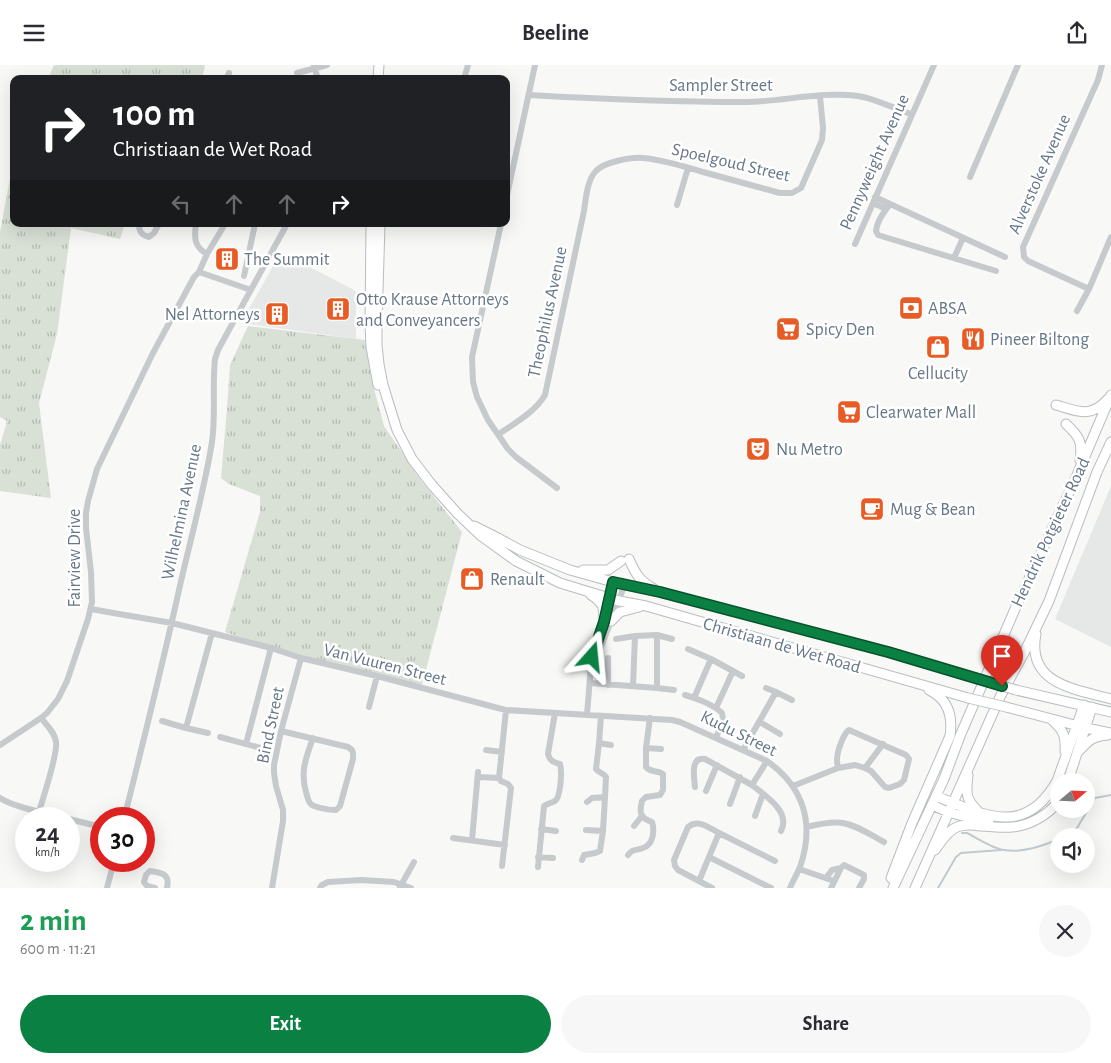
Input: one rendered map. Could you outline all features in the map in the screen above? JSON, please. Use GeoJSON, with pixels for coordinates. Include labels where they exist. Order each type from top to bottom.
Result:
{"type":"FeatureCollection","features":[{"type":"Feature","properties":{"kind":"main road","name":"Christiaan de Wet Road"},"geometry":{"type":"LineString","coordinates":[[371,227],[371,347],[384,406],[391,423],[397,430]]}},
{"type":"Feature","properties":{"kind":"main road","name":"Christiaan de Wet Road"},"geometry":{"type":"LineString","coordinates":[[380,227],[377,345],[383,385],[397,430],[405,448],[441,496],[480,535],[516,561],[560,583],[585,591],[620,601],[646,605],[968,698],[1111,734]]}},
{"type":"Feature","properties":{"kind":"main road"},"geometry":{"type":"LineString","coordinates":[[1056,405],[1088,412],[1099,407],[1111,395]]}},
{"type":"Feature","properties":{"kind":"main road","name":"Hendrik Potgieter Road"},"geometry":{"type":"LineString","coordinates":[[892,888],[936,796],[1015,609],[1077,475],[1111,395]]}},
{"type":"Feature","properties":{"kind":"main road"},"geometry":{"type":"LineString","coordinates":[[1066,424],[1076,434],[1081,444],[1077,475]]}},
{"type":"Feature","properties":{"kind":"main road","name":"Hendrik Potgieter Road"},"geometry":{"type":"LineString","coordinates":[[914,888],[1001,695],[1026,649],[1048,601],[1097,472],[1111,442]]}},
{"type":"Feature","properties":{"kind":"main road"},"geometry":{"type":"LineString","coordinates":[[1097,472],[1111,462]]}},
{"type":"Feature","properties":{"kind":"main road","name":"Christiaan de Wet Road"},"geometry":{"type":"LineString","coordinates":[[469,524],[520,550],[570,570],[888,652],[1016,690],[1111,712]]}},
{"type":"Feature","properties":{"kind":"main road"},"geometry":{"type":"LineString","coordinates":[[570,570],[604,571],[625,560],[640,580],[660,592]]}},
{"type":"Feature","properties":{"kind":"main road"},"geometry":{"type":"LineString","coordinates":[[585,591],[601,602],[607,621],[620,612],[646,605]]}},
{"type":"Feature","properties":{"kind":"main road"},"geometry":{"type":"LineString","coordinates":[[1048,601],[1034,645],[1040,667],[1050,679],[1057,683],[1111,699]]}},
{"type":"Feature","properties":{"kind":"main road"},"geometry":{"type":"LineString","coordinates":[[888,888],[912,823],[947,742],[951,727],[951,717],[943,699],[924,688],[896,677]]}},
{"type":"Feature","properties":{"kind":"main road"},"geometry":{"type":"LineString","coordinates":[[932,805],[969,810],[1004,818],[1015,817],[1035,808],[1043,802],[1057,781],[1081,727],[1088,706]]}},
{"type":"Feature","properties":{"kind":"main road"},"geometry":{"type":"LineString","coordinates":[[1052,719],[1059,726],[1065,738],[1063,764]]}},
{"type":"Feature","properties":{"kind":"main road"},"geometry":{"type":"LineString","coordinates":[[1071,773],[1077,753],[1081,727]]}},
{"type":"Feature","properties":{"kind":"main road"},"geometry":{"type":"LineString","coordinates":[[1077,753],[1094,737],[1111,734]]}},
{"type":"Feature","properties":{"kind":"main road"},"geometry":{"type":"LineString","coordinates":[[970,763],[966,792],[968,799],[980,812]]}},
{"type":"Feature","properties":{"kind":"main road"},"geometry":{"type":"LineString","coordinates":[[936,796],[950,807],[968,816],[1001,827]]}},
{"type":"Feature","properties":{"kind":"main road"},"geometry":{"type":"LineString","coordinates":[[926,862],[955,827],[962,825],[1014,827],[1030,822],[1050,812]]}},
{"type":"Feature","properties":{"kind":"street"},"geometry":{"type":"LineString","coordinates":[[297,73],[314,66],[327,65]]}},
{"type":"Feature","properties":{"kind":"street"},"geometry":{"type":"LineString","coordinates":[[510,181],[535,65]]}},
{"type":"Feature","properties":{"kind":"street","name":"Pennyweight Avenue"},"geometry":{"type":"LineString","coordinates":[[855,244],[877,201],[911,115],[934,65]]}},
{"type":"Feature","properties":{"kind":"street"},"geometry":{"type":"LineString","coordinates":[[970,177],[1018,65]]}},
{"type":"Feature","properties":{"kind":"street","name":"Alverstoke Avenue"},"geometry":{"type":"LineString","coordinates":[[1088,289],[1028,261],[1024,257],[1023,247],[1098,80],[1102,65]]}},
{"type":"Feature","properties":{"kind":"street","name":"Sampler Street"},"geometry":{"type":"LineString","coordinates":[[528,95],[615,100],[746,102],[838,95],[859,96],[911,115]]}},
{"type":"Feature","properties":{"kind":"street","name":"Spoelgoud Street"},"geometry":{"type":"LineString","coordinates":[[592,176],[600,167],[610,163],[641,158],[665,161],[780,193],[796,192],[804,183],[822,140],[823,128],[820,96]]}},
{"type":"Feature","properties":{"kind":"street"},"geometry":{"type":"LineString","coordinates":[[677,205],[688,168]]}},
{"type":"Feature","properties":{"kind":"street","name":"Theophilus Avenue"},"geometry":{"type":"LineString","coordinates":[[499,434],[532,411],[545,395],[592,176]]}},
{"type":"Feature","properties":{"kind":"street"},"geometry":{"type":"LineString","coordinates":[[877,201],[1005,257]]}},
{"type":"Feature","properties":{"kind":"street"},"geometry":{"type":"LineString","coordinates":[[888,207],[876,226],[878,235],[996,271]]}},
{"type":"Feature","properties":{"kind":"street"},"geometry":{"type":"LineString","coordinates":[[139,227],[141,234],[149,237],[157,227]]}},
{"type":"Feature","properties":{"kind":"street"},"geometry":{"type":"LineString","coordinates":[[196,227],[195,241],[200,249],[207,254]]}},
{"type":"Feature","properties":{"kind":"street","name":"Fairview Drive"},"geometry":{"type":"LineString","coordinates":[[0,745],[47,713],[58,699],[67,681],[92,602],[86,513],[97,469],[157,345],[223,227]]}},
{"type":"Feature","properties":{"kind":"street"},"geometry":{"type":"LineString","coordinates":[[244,275],[254,227]]}},
{"type":"Feature","properties":{"kind":"street","name":"Wilhelmina Avenue"},"geometry":{"type":"LineString","coordinates":[[127,807],[150,719],[212,443],[215,359],[218,350],[285,227]]}},
{"type":"Feature","properties":{"kind":"street"},"geometry":{"type":"LineString","coordinates":[[500,227],[472,357],[473,382],[477,397],[488,420],[508,449],[557,487]]}},
{"type":"Feature","properties":{"kind":"street"},"geometry":{"type":"LineString","coordinates":[[1077,311],[1111,237]]}},
{"type":"Feature","properties":{"kind":"street"},"geometry":{"type":"LineString","coordinates":[[954,258],[963,238]]}},
{"type":"Feature","properties":{"kind":"street"},"geometry":{"type":"LineString","coordinates":[[199,272],[251,290]]}},
{"type":"Feature","properties":{"kind":"street"},"geometry":{"type":"LineString","coordinates":[[607,621],[613,582]]}},
{"type":"Feature","properties":{"kind":"street"},"geometry":{"type":"LineString","coordinates":[[587,715],[592,657],[607,621],[620,601],[624,585]]}},
{"type":"Feature","properties":{"kind":"street","name":"Van Vuuren Street"},"geometry":{"type":"LineString","coordinates":[[91,609],[172,623],[506,710],[676,721]]}},
{"type":"Feature","properties":{"kind":"street"},"geometry":{"type":"LineString","coordinates":[[186,728],[212,633]]}},
{"type":"Feature","properties":{"kind":"street"},"geometry":{"type":"LineString","coordinates":[[657,635],[657,688]]}},
{"type":"Feature","properties":{"kind":"street"},"geometry":{"type":"LineString","coordinates":[[616,639],[657,635],[672,639]]}},
{"type":"Feature","properties":{"kind":"street"},"geometry":{"type":"LineString","coordinates":[[633,687],[635,636]]}},
{"type":"Feature","properties":{"kind":"street"},"geometry":{"type":"LineString","coordinates":[[246,744],[271,648]]}},
{"type":"Feature","properties":{"kind":"street"},"geometry":{"type":"LineString","coordinates":[[688,649],[742,676]]}},
{"type":"Feature","properties":{"kind":"street","name":"Bind Street"},"geometry":{"type":"LineString","coordinates":[[272,888],[283,821],[283,810],[274,773],[274,765],[281,731],[301,658]]}},
{"type":"Feature","properties":{"kind":"street"},"geometry":{"type":"LineString","coordinates":[[608,658],[608,685]]}},
{"type":"Feature","properties":{"kind":"street"},"geometry":{"type":"LineString","coordinates":[[694,698],[711,659]]}},
{"type":"Feature","properties":{"kind":"street"},"geometry":{"type":"LineString","coordinates":[[716,708],[733,671]]}},
{"type":"Feature","properties":{"kind":"street"},"geometry":{"type":"LineString","coordinates":[[369,707],[377,676]]}},
{"type":"Feature","properties":{"kind":"street"},"geometry":{"type":"LineString","coordinates":[[590,683],[674,690]]}},
{"type":"Feature","properties":{"kind":"street"},"geometry":{"type":"LineString","coordinates":[[766,688],[792,700]]}},
{"type":"Feature","properties":{"kind":"street"},"geometry":{"type":"LineString","coordinates":[[743,750],[776,692]]}},
{"type":"Feature","properties":{"kind":"street"},"geometry":{"type":"LineString","coordinates":[[685,695],[716,708],[722,713],[716,738]]}},
{"type":"Feature","properties":{"kind":"street"},"geometry":{"type":"LineString","coordinates":[[499,778],[506,710]]}},
{"type":"Feature","properties":{"kind":"street"},"geometry":{"type":"LineString","coordinates":[[538,867],[544,806],[558,797],[562,770],[560,764],[550,760],[548,754],[555,713]]}},
{"type":"Feature","properties":{"kind":"street"},"geometry":{"type":"LineString","coordinates":[[582,860],[584,855],[601,850],[606,777],[596,769],[601,716]]}},
{"type":"Feature","properties":{"kind":"street"},"geometry":{"type":"LineString","coordinates":[[40,807],[55,757],[56,747],[54,735],[41,718]]}},
{"type":"Feature","properties":{"kind":"street"},"geometry":{"type":"LineString","coordinates":[[628,855],[632,850],[646,847],[653,836],[652,822],[643,819],[641,805],[644,798],[658,797],[663,790],[663,774],[651,771],[646,767],[646,748],[650,719]]}},
{"type":"Feature","properties":{"kind":"street"},"geometry":{"type":"LineString","coordinates":[[162,721],[208,733]]}},
{"type":"Feature","properties":{"kind":"street","name":"Kudu Street"},"geometry":{"type":"LineString","coordinates":[[676,721],[767,761],[784,775],[793,787],[801,801],[807,827],[806,845],[799,869],[790,888]]}},
{"type":"Feature","properties":{"kind":"street"},"geometry":{"type":"LineString","coordinates":[[760,722],[780,734]]}},
{"type":"Feature","properties":{"kind":"street"},"geometry":{"type":"LineString","coordinates":[[793,787],[838,768],[855,765],[871,771],[886,788],[890,788],[904,780],[909,762],[908,757],[851,730],[847,731],[837,753],[838,768]]}},
{"type":"Feature","properties":{"kind":"street"},"geometry":{"type":"LineString","coordinates":[[281,731],[312,738],[348,747],[352,750],[354,753],[353,759],[340,805],[336,810],[315,806],[308,800],[303,773],[312,738]]}},
{"type":"Feature","properties":{"kind":"street"},"geometry":{"type":"LineString","coordinates":[[220,737],[268,750]]}},
{"type":"Feature","properties":{"kind":"street"},"geometry":{"type":"LineString","coordinates":[[599,743],[611,745]]}},
{"type":"Feature","properties":{"kind":"street"},"geometry":{"type":"LineString","coordinates":[[865,768],[883,744]]}},
{"type":"Feature","properties":{"kind":"street"},"geometry":{"type":"LineString","coordinates":[[646,748],[661,749]]}},
{"type":"Feature","properties":{"kind":"street"},"geometry":{"type":"LineString","coordinates":[[486,750],[502,752]]}},
{"type":"Feature","properties":{"kind":"street"},"geometry":{"type":"LineString","coordinates":[[695,787],[694,764],[696,759],[702,758],[740,777],[763,794],[783,817],[784,825],[781,831]]}},
{"type":"Feature","properties":{"kind":"street"},"geometry":{"type":"LineString","coordinates":[[752,785],[767,761]]}},
{"type":"Feature","properties":{"kind":"street"},"geometry":{"type":"LineString","coordinates":[[706,791],[717,765]]}},
{"type":"Feature","properties":{"kind":"street"},"geometry":{"type":"LineString","coordinates":[[472,840],[478,774],[499,778],[511,788],[502,866]]}},
{"type":"Feature","properties":{"kind":"street"},"geometry":{"type":"LineString","coordinates":[[730,805],[740,777]]}},
{"type":"Feature","properties":{"kind":"street"},"geometry":{"type":"LineString","coordinates":[[755,816],[763,794]]}},
{"type":"Feature","properties":{"kind":"street"},"geometry":{"type":"LineString","coordinates":[[588,802],[592,798],[605,797]]}},
{"type":"Feature","properties":{"kind":"street"},"geometry":{"type":"LineString","coordinates":[[0,798],[24,807]]}},
{"type":"Feature","properties":{"kind":"street"},"geometry":{"type":"LineString","coordinates":[[634,826],[642,816]]}},
{"type":"Feature","properties":{"kind":"street"},"geometry":{"type":"LineString","coordinates":[[807,827],[823,823],[840,822],[860,828],[884,842]]}},
{"type":"Feature","properties":{"kind":"street"},"geometry":{"type":"LineString","coordinates":[[712,888],[678,870],[675,866],[674,860],[685,833],[691,824],[701,824],[775,861]]}},
{"type":"Feature","properties":{"kind":"street"},"geometry":{"type":"LineString","coordinates":[[541,829],[556,831]]}},
{"type":"Feature","properties":{"kind":"street"},"geometry":{"type":"LineString","coordinates":[[586,830],[603,831]]}},
{"type":"Feature","properties":{"kind":"street"},"geometry":{"type":"LineString","coordinates":[[699,881],[719,833]]}},
{"type":"Feature","properties":{"kind":"street"},"geometry":{"type":"LineString","coordinates":[[453,838],[505,845]]}},
{"type":"Feature","properties":{"kind":"street"},"geometry":{"type":"LineString","coordinates":[[538,857],[553,858]]}},
{"type":"Feature","properties":{"kind":"street"},"geometry":{"type":"LineString","coordinates":[[709,857],[771,888]]}},
{"type":"Feature","properties":{"kind":"street"},"geometry":{"type":"LineString","coordinates":[[401,887],[414,862]]}},
{"type":"Feature","properties":{"kind":"street"},"geometry":{"type":"LineString","coordinates":[[826,878],[832,870],[846,866],[864,875],[859,888]]}},
{"type":"Feature","properties":{"kind":"street"},"geometry":{"type":"LineString","coordinates":[[831,888],[841,867]]}},
{"type":"Feature","properties":{"kind":"street"},"geometry":{"type":"LineString","coordinates":[[799,869],[834,881]]}},
{"type":"Feature","properties":{"kind":"street"},"geometry":{"type":"LineString","coordinates":[[155,888],[147,886],[144,882],[144,877],[150,871],[164,874],[167,877],[167,888]]}},
{"type":"Feature","properties":{"kind":"street"},"geometry":{"type":"LineString","coordinates":[[107,888],[111,872]]}},
{"type":"Feature","properties":{"kind":"street"},"geometry":{"type":"LineString","coordinates":[[320,888],[328,882],[338,881],[385,881],[394,882],[401,887],[411,888]]}},
{"type":"Feature","properties":{"kind":"shaded area"},"geometry":{"type":"Polygon","coordinates":[[[281,252],[356,291],[356,339],[241,323],[281,252]]]}},
{"type":"Feature","properties":{"kind":"shaded area"},"geometry":{"type":"Polygon","coordinates":[[[1111,486],[1111,647],[1055,619],[1111,486]]]}},
{"type":"Feature","properties":{"kind":"green space"},"geometry":{"type":"Polygon","coordinates":[[[54,65],[205,65],[203,75],[50,75],[54,65]]]}},
{"type":"Feature","properties":{"kind":"green space"},"geometry":{"type":"Polygon","coordinates":[[[10,179],[10,227],[124,227],[120,239],[71,228],[57,334],[39,403],[51,498],[0,491],[0,445],[7,421],[0,417],[0,232],[10,179]]]}},
{"type":"Feature","properties":{"kind":"green space"},"geometry":{"type":"Polygon","coordinates":[[[248,326],[365,340],[372,381],[384,426],[420,479],[462,532],[422,685],[301,658],[225,632],[260,512],[260,496],[229,484],[221,478],[230,365],[248,326]]]}},
{"type":"Feature","properties":{"kind":"waterway"},"geometry":{"type":"LineString","coordinates":[[1077,828],[1095,798],[1111,795]]}},
{"type":"Feature","properties":{"kind":"waterway"},"geometry":{"type":"LineString","coordinates":[[962,833],[967,833],[995,848],[1011,851],[1032,848],[1050,842]]}},
{"type":"Feature","properties":{"kind":"waterway"},"geometry":{"type":"LineString","coordinates":[[938,888],[956,857],[961,853],[1001,850]]}},
{"type":"Feature","properties":{"kind":"place","name":"The Summit"},"geometry":{"type":"Point","coordinates":[227,259]}},
{"type":"Feature","properties":{"kind":"place","name":"ABSA"},"geometry":{"type":"Point","coordinates":[911,308]}},
{"type":"Feature","properties":{"kind":"place","name":"Otto Krause Attorneys and Conveyancers"},"geometry":{"type":"Point","coordinates":[338,309]}},
{"type":"Feature","properties":{"kind":"place","name":"Nel Attorneys"},"geometry":{"type":"Point","coordinates":[277,314]}},
{"type":"Feature","properties":{"kind":"place","name":"Spicy Den"},"geometry":{"type":"Point","coordinates":[788,329]}},
{"type":"Feature","properties":{"kind":"place","name":"Pineer Biltong"},"geometry":{"type":"Point","coordinates":[973,339]}},
{"type":"Feature","properties":{"kind":"place","name":"Cellucity"},"geometry":{"type":"Point","coordinates":[938,347]}},
{"type":"Feature","properties":{"kind":"place","name":"Clearwater Mall"},"geometry":{"type":"Point","coordinates":[849,412]}},
{"type":"Feature","properties":{"kind":"place","name":"Nu Metro"},"geometry":{"type":"Point","coordinates":[758,449]}},
{"type":"Feature","properties":{"kind":"place","name":"Mug & Bean"},"geometry":{"type":"Point","coordinates":[872,509]}},
{"type":"Feature","properties":{"kind":"place","name":"Renault"},"geometry":{"type":"Point","coordinates":[472,579]}},
{"type":"Feature","properties":{"kind":"route"},"geometry":{"type":"LineString","coordinates":[[592,657],[604,622],[613,582],[660,592],[888,652],[1002,686]]}}]}
